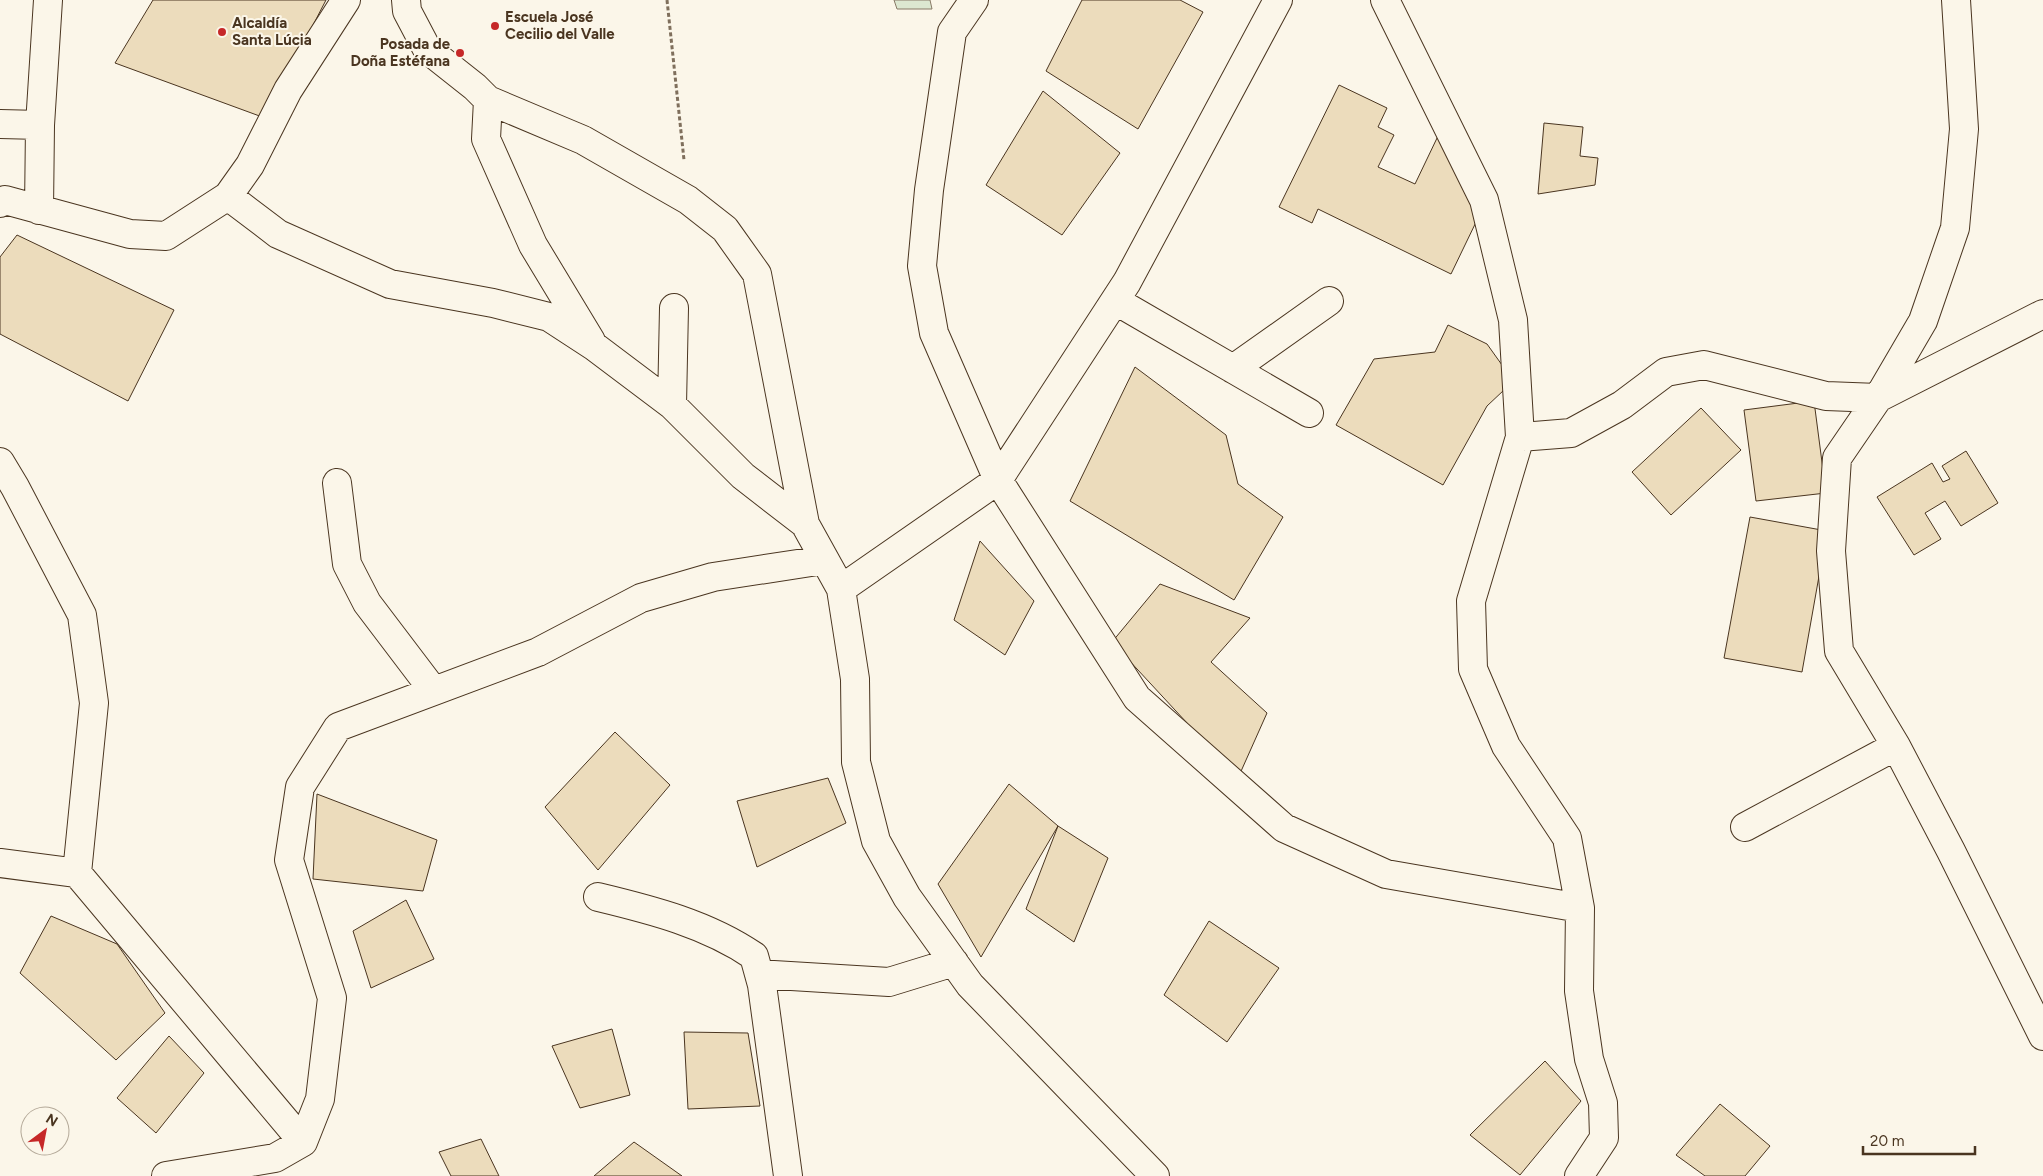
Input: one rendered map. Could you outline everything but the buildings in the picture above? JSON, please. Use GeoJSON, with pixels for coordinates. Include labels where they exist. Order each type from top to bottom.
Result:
{"type":"FeatureCollection","features":[{"type":"Feature","properties":{"kind":"street"},"geometry":{"type":"LineString","coordinates":[[39,210],[40,125],[48,0]]}},
{"type":"Feature","properties":{"kind":"street"},"geometry":{"type":"LineString","coordinates":[[0,203],[5,200],[130,234],[166,236],[228,196],[250,165],[288,90],[346,0]]}},
{"type":"Feature","properties":{"kind":"street"},"geometry":{"type":"LineString","coordinates":[[406,0],[407,11],[427,49],[475,87],[488,100],[583,140],[688,200],[724,229],[757,274],[804,524],[841,588],[855,678],[856,762],[876,841],[907,897],[970,985],[1155,1176]]}},
{"type":"Feature","properties":{"kind":"street"},"geometry":{"type":"LineString","coordinates":[[974,0],[952,32],[929,190],[922,266],[934,333],[998,480],[1136,698],[1284,828],[1386,874],[1580,908]]}},
{"type":"Feature","properties":{"kind":"street"},"geometry":{"type":"LineString","coordinates":[[841,588],[998,480],[1116,301],[1278,0]]}},
{"type":"Feature","properties":{"kind":"street"},"geometry":{"type":"LineString","coordinates":[[1385,0],[1484,200],[1513,320],[1520,437],[1471,601],[1473,669],[1506,746],[1567,838],[1580,908],[1579,991],[1590,1059],[1603,1103],[1604,1138],[1579,1176]]}},
{"type":"Feature","properties":{"kind":"street"},"geometry":{"type":"LineString","coordinates":[[1956,0],[1964,128],[1955,228],[1922,321],[1878,398],[1837,458],[1831,551],[1839,651],[1896,746],[1951,851],[2043,1036]]}},
{"type":"Feature","properties":{"kind":"street"},"geometry":{"type":"LineString","coordinates":[[488,100],[486,139],[534,245],[595,347]]}},
{"type":"Feature","properties":{"kind":"street"},"geometry":{"type":"LineString","coordinates":[[0,124],[40,125]]}},
{"type":"Feature","properties":{"kind":"street"},"geometry":{"type":"LineString","coordinates":[[228,196],[278,234],[390,284],[493,303],[549,317],[595,347],[672,405],[743,476],[804,524]]}},
{"type":"Feature","properties":{"kind":"street"},"geometry":{"type":"LineString","coordinates":[[1116,301],[1310,413]]}},
{"type":"Feature","properties":{"kind":"street"},"geometry":{"type":"LineString","coordinates":[[1233,369],[1330,301]]}},
{"type":"Feature","properties":{"kind":"street"},"geometry":{"type":"LineString","coordinates":[[672,405],[674,308]]}},
{"type":"Feature","properties":{"kind":"street"},"geometry":{"type":"LineString","coordinates":[[1520,437],[1570,433],[1622,405],[1666,372],[1704,365],[1826,396],[1878,398],[2043,314]]}},
{"type":"Feature","properties":{"kind":"street"},"geometry":{"type":"LineString","coordinates":[[0,462],[82,615],[94,703],[77,872]]}},
{"type":"Feature","properties":{"kind":"street"},"geometry":{"type":"LineString","coordinates":[[338,483],[347,564],[367,602],[433,690]]}},
{"type":"Feature","properties":{"kind":"street"},"geometry":{"type":"LineString","coordinates":[[166,1176],[275,1158],[303,1142],[320,1099],[332,998],[289,860],[300,788],[338,728],[433,690],[538,652],[641,598],[714,577],[824,560]]}},
{"type":"Feature","properties":{"kind":"street"},"geometry":{"type":"LineString","coordinates":[[1745,827],[1896,746]]}},
{"type":"Feature","properties":{"kind":"street"},"geometry":{"type":"LineString","coordinates":[[0,863],[77,872],[303,1142]]}},
{"type":"Feature","properties":{"kind":"street"},"geometry":{"type":"LineString","coordinates":[[598,897],[662,913],[738,945],[754,956],[759,974],[788,1176]]}},
{"type":"Feature","properties":{"kind":"street"},"geometry":{"type":"LineString","coordinates":[[759,974],[889,982],[954,962]]}},
{"type":"Feature","properties":{"kind":"path"},"geometry":{"type":"LineString","coordinates":[[667,0],[688,200]]}},
{"type":"Feature","properties":{"kind":"green space"},"geometry":{"type":"Polygon","coordinates":[[[894,0],[930,0],[932,9],[897,9],[894,0]]]}},
{"type":"Feature","properties":{"kind":"place","name":"Escuela José Cecilio del Valle"},"geometry":{"type":"Point","coordinates":[495,26]}},
{"type":"Feature","properties":{"kind":"place","name":"Alcaldía Santa Lúcia"},"geometry":{"type":"Point","coordinates":[222,32]}},
{"type":"Feature","properties":{"kind":"place","name":"Posada de Doña Estéfana"},"geometry":{"type":"Point","coordinates":[460,53]}}]}
